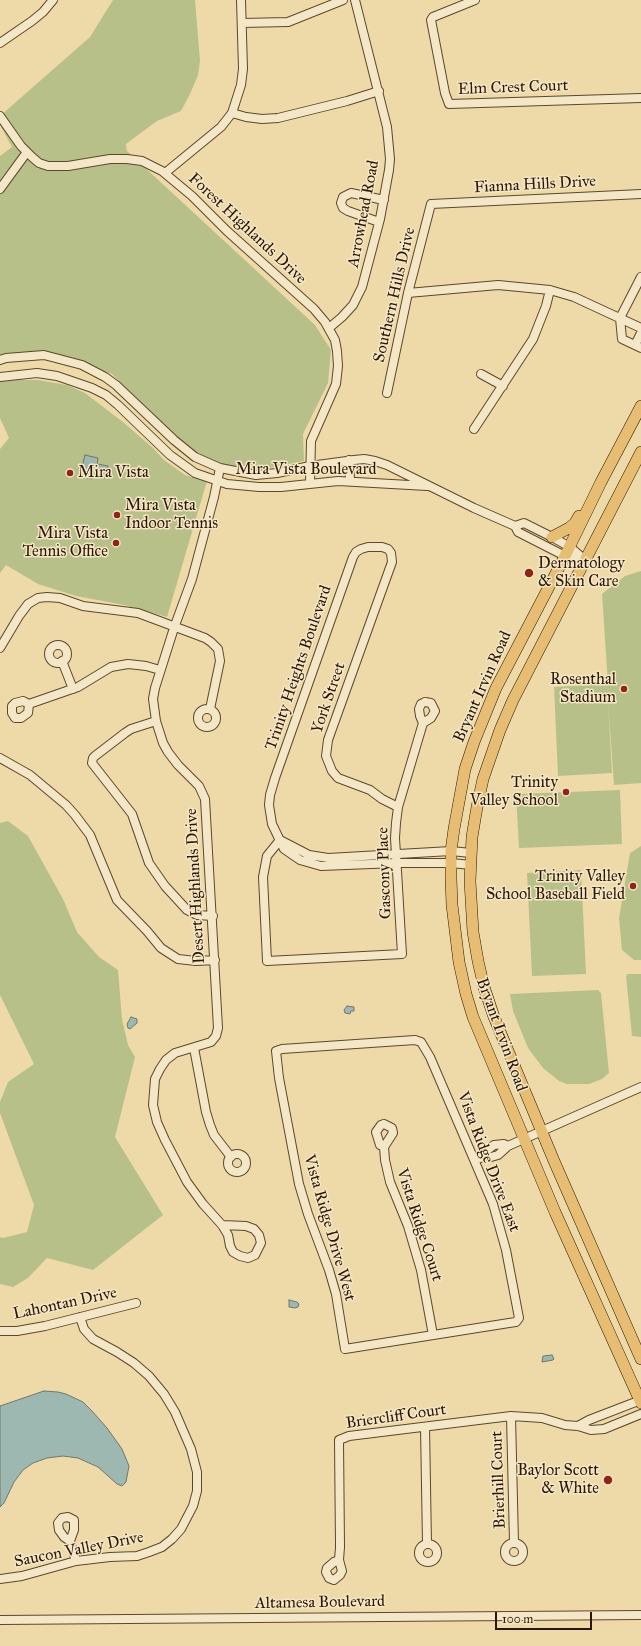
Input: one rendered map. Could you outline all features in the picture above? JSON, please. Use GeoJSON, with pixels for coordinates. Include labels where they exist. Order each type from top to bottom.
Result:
{"type":"FeatureCollection","features":[{"type":"Feature","properties":{"kind":"main road","name":"Bryant Irvin Road"},"geometry":{"type":"LineString","coordinates":[[641,406],[601,482],[568,552],[496,688],[474,742],[465,769],[451,851],[454,932],[466,994],[473,1017],[555,1212],[641,1401]]}},
{"type":"Feature","properties":{"kind":"main road","name":"Bryant Irvin Road"},"geometry":{"type":"LineString","coordinates":[[641,452],[500,730],[485,772],[477,807],[471,853],[470,906],[473,932],[484,987],[494,1017],[641,1359]]}},
{"type":"Feature","properties":{"kind":"main road"},"geometry":{"type":"LineString","coordinates":[[552,536],[562,533],[575,523],[591,492],[601,482]]}},
{"type":"Feature","properties":{"kind":"street"},"geometry":{"type":"LineString","coordinates":[[0,43],[32,21],[43,12],[53,0]]}},
{"type":"Feature","properties":{"kind":"street"},"geometry":{"type":"LineString","coordinates":[[165,174],[221,127],[232,113],[241,85],[243,69],[241,0]]}},
{"type":"Feature","properties":{"kind":"street"},"geometry":{"type":"LineString","coordinates":[[242,23],[288,22],[343,0]]}},
{"type":"Feature","properties":{"kind":"street","name":"Arrowhead Road"},"geometry":{"type":"LineString","coordinates":[[329,328],[353,305],[362,288],[384,200],[390,159],[387,127],[355,0]]}},
{"type":"Feature","properties":{"kind":"street","name":"Elm Crest Court"},"geometry":{"type":"LineString","coordinates":[[476,0],[434,17],[431,20],[445,93],[449,104],[641,98]]}},
{"type":"Feature","properties":{"kind":"street"},"geometry":{"type":"LineString","coordinates":[[232,113],[251,118],[278,118],[379,91]]}},
{"type":"Feature","properties":{"kind":"street","name":"Forest Highlands Drive"},"geometry":{"type":"LineString","coordinates":[[0,116],[21,146],[39,162],[48,166],[68,166],[110,158],[142,161],[150,164],[192,196],[227,231],[314,309],[329,328],[337,351],[338,366],[336,384],[311,441],[310,483]]}},
{"type":"Feature","properties":{"kind":"street"},"geometry":{"type":"LineString","coordinates":[[0,189],[27,152]]}},
{"type":"Feature","properties":{"kind":"street"},"geometry":{"type":"LineString","coordinates":[[379,222],[348,211],[343,208],[341,203],[343,197],[351,193],[384,200]]}},
{"type":"Feature","properties":{"kind":"street","name":"Fianna Hills Drive"},"geometry":{"type":"LineString","coordinates":[[431,204],[641,194]]}},
{"type":"Feature","properties":{"kind":"street","name":"Southern Hills Drive"},"geometry":{"type":"LineString","coordinates":[[387,393],[408,293],[431,204]]}},
{"type":"Feature","properties":{"kind":"street"},"geometry":{"type":"LineString","coordinates":[[641,277],[620,318],[622,339],[638,347],[641,334]]}},
{"type":"Feature","properties":{"kind":"street"},"geometry":{"type":"LineString","coordinates":[[408,293],[498,284],[550,290],[574,297],[641,328]]}},
{"type":"Feature","properties":{"kind":"street"},"geometry":{"type":"LineString","coordinates":[[474,429],[533,340],[546,306],[550,290]]}},
{"type":"Feature","properties":{"kind":"street","name":"Mira Vista Boulevard"},"geometry":{"type":"LineString","coordinates":[[0,360],[6,358],[44,355],[82,365],[105,377],[116,385],[174,440],[195,457],[220,468],[256,475],[277,473],[349,460],[364,459],[382,463],[514,526],[518,532],[585,560]]}},
{"type":"Feature","properties":{"kind":"street","name":"Mira Vista Boulevard"},"geometry":{"type":"LineString","coordinates":[[0,377],[37,373],[57,376],[92,388],[106,395],[118,405],[170,455],[196,473],[217,482],[242,486],[281,487],[310,483],[350,481],[432,487]]}},
{"type":"Feature","properties":{"kind":"street"},"geometry":{"type":"LineString","coordinates":[[481,374],[503,386]]}},
{"type":"Feature","properties":{"kind":"street"},"geometry":{"type":"LineString","coordinates":[[349,460],[350,481]]}},
{"type":"Feature","properties":{"kind":"street","name":"Desert Highlands Drive"},"geometry":{"type":"LineString","coordinates":[[220,468],[188,591],[160,670],[153,698],[156,721],[168,752],[178,765],[199,786],[205,799],[213,916],[218,1028],[216,1036],[211,1042],[175,1053],[163,1065],[155,1079],[154,1105],[157,1122],[187,1182],[222,1225],[228,1235],[233,1252],[248,1258],[255,1255],[259,1250],[261,1243],[259,1235],[254,1229],[246,1226],[222,1225]]}},
{"type":"Feature","properties":{"kind":"street","name":"Mira Vista Boulevard"},"geometry":{"type":"LineString","coordinates":[[514,526],[524,523],[552,536],[568,552]]}},
{"type":"Feature","properties":{"kind":"street","name":"Trinity Heights Boulevard"},"geometry":{"type":"LineString","coordinates":[[392,562],[391,553],[388,549],[382,547],[361,549],[356,552],[353,557],[270,795],[270,814],[272,824],[284,849],[300,860],[322,866],[397,863],[451,863],[471,865]]}},
{"type":"Feature","properties":{"kind":"street","name":"York Street"},"geometry":{"type":"LineString","coordinates":[[392,562],[328,740],[326,756],[332,771],[338,778],[370,790],[382,800],[398,808]]}},
{"type":"Feature","properties":{"kind":"street"},"geometry":{"type":"LineString","coordinates":[[0,648],[18,616],[28,604],[38,598],[60,598],[83,606],[138,613],[174,628],[205,638],[218,649],[220,661],[210,709]]}},
{"type":"Feature","properties":{"kind":"street"},"geometry":{"type":"LineString","coordinates":[[62,661],[73,689]]}},
{"type":"Feature","properties":{"kind":"street"},"geometry":{"type":"LineString","coordinates":[[29,704],[73,689],[111,667],[120,665],[142,666],[160,670]]}},
{"type":"Feature","properties":{"kind":"street"},"geometry":{"type":"LineString","coordinates":[[156,721],[131,729],[95,756],[92,763],[132,814],[149,863],[165,886],[186,910],[197,915],[213,916]]}},
{"type":"Feature","properties":{"kind":"street","name":"Gascony Place"},"geometry":{"type":"LineString","coordinates":[[280,840],[267,856],[263,877],[267,962],[402,954],[395,838],[398,808],[423,723]]}},
{"type":"Feature","properties":{"kind":"street"},"geometry":{"type":"LineString","coordinates":[[0,758],[30,775],[66,805],[75,815],[90,835],[97,849],[112,891],[117,900],[121,906],[147,931],[160,948],[178,959],[196,961],[215,960]]}},
{"type":"Feature","properties":{"kind":"street"},"geometry":{"type":"LineString","coordinates":[[280,840],[309,855],[328,858],[451,851],[471,853]]}},
{"type":"Feature","properties":{"kind":"street","name":"Vista Ridge Drive West"},"geometry":{"type":"LineString","coordinates":[[421,1042],[415,1040],[282,1048],[276,1051],[278,1078],[294,1162],[308,1214],[329,1270],[336,1294],[345,1349],[433,1335]]}},
{"type":"Feature","properties":{"kind":"street","name":"Vista Ridge Drive East"},"geometry":{"type":"LineString","coordinates":[[421,1042],[430,1057],[493,1204],[502,1231],[519,1318],[518,1320],[508,1324],[433,1335]]}},
{"type":"Feature","properties":{"kind":"street"},"geometry":{"type":"LineString","coordinates":[[194,1048],[206,1112],[210,1125],[214,1135],[231,1157]]}},
{"type":"Feature","properties":{"kind":"street"},"geometry":{"type":"LineString","coordinates":[[475,1160],[484,1156],[491,1157],[498,1155],[508,1146],[641,1087]]}},
{"type":"Feature","properties":{"kind":"street","name":"Vista Ridge Court"},"geometry":{"type":"LineString","coordinates":[[384,1147],[384,1160],[390,1182],[408,1226],[421,1270],[433,1335]]}},
{"type":"Feature","properties":{"kind":"street","name":"Lahontan Drive"},"geometry":{"type":"LineString","coordinates":[[0,1331],[17,1331],[38,1327],[136,1303]]}},
{"type":"Feature","properties":{"kind":"street","name":"Saucon Valley Drive"},"geometry":{"type":"LineString","coordinates":[[0,1579],[22,1576],[76,1562],[110,1557],[137,1556],[162,1547],[181,1529],[193,1506],[197,1490],[197,1472],[188,1443],[175,1412],[164,1394],[134,1363],[93,1339],[84,1329],[80,1317]]}},
{"type":"Feature","properties":{"kind":"street"},"geometry":{"type":"LineString","coordinates":[[578,1426],[589,1420],[641,1401]]}},
{"type":"Feature","properties":{"kind":"street"},"geometry":{"type":"LineString","coordinates":[[606,1414],[610,1426]]}},
{"type":"Feature","properties":{"kind":"street","name":"Briercliff Court"},"geometry":{"type":"LineString","coordinates":[[339,1560],[339,1440],[348,1436],[511,1416],[542,1418],[565,1425],[578,1426],[591,1430],[604,1428],[641,1414]]}},
{"type":"Feature","properties":{"kind":"street","name":"Brierhill Court"},"geometry":{"type":"LineString","coordinates":[[511,1416],[514,1543]]}},
{"type":"Feature","properties":{"kind":"street"},"geometry":{"type":"LineString","coordinates":[[425,1426],[427,1544]]}},
{"type":"Feature","properties":{"kind":"street"},"geometry":{"type":"LineString","coordinates":[[70,1541],[76,1562]]}},
{"type":"Feature","properties":{"kind":"street","name":"Altamesa Boulevard"},"geometry":{"type":"LineString","coordinates":[[0,1620],[641,1615]]}},
{"type":"Feature","properties":{"kind":"green space"},"geometry":{"type":"Polygon","coordinates":[[[113,0],[195,0],[200,61],[198,75],[190,94],[181,111],[157,121],[126,144],[127,151],[315,325],[331,350],[328,383],[303,434],[304,461],[258,470],[222,465],[187,447],[112,374],[59,356],[37,351],[8,355],[0,358],[0,156],[12,147],[0,125],[0,116],[90,37],[113,0]]]}},
{"type":"Feature","properties":{"kind":"green space"},"geometry":{"type":"Polygon","coordinates":[[[0,380],[38,380],[67,385],[85,393],[123,422],[153,448],[164,460],[185,475],[207,481],[167,617],[124,605],[76,596],[38,584],[6,565],[0,573],[0,449],[9,438],[0,418],[0,380]]]}},
{"type":"Feature","properties":{"kind":"green space"},"geometry":{"type":"Polygon","coordinates":[[[641,571],[641,783],[614,785],[608,701],[612,773],[558,776],[554,687],[608,684],[602,594],[625,576],[641,571]]]}},
{"type":"Feature","properties":{"kind":"green space"},"geometry":{"type":"Polygon","coordinates":[[[620,790],[622,844],[519,848],[516,794],[620,790]]]}},
{"type":"Feature","properties":{"kind":"green space"},"geometry":{"type":"Polygon","coordinates":[[[8,821],[28,836],[63,899],[77,932],[99,957],[118,970],[122,1019],[128,1045],[135,1057],[115,1137],[163,1215],[93,1270],[47,1258],[28,1278],[13,1287],[0,1284],[0,1237],[3,1238],[27,1232],[34,1205],[0,1113],[0,1102],[8,1082],[34,1064],[0,995],[0,823],[8,821]]]}},
{"type":"Feature","properties":{"kind":"green space","name":"Trinity Valley School Baseball Field"},"geometry":{"type":"Polygon","coordinates":[[[641,846],[641,960],[634,960],[622,950],[619,918],[630,853],[641,846]]]}},
{"type":"Feature","properties":{"kind":"green space"},"geometry":{"type":"Polygon","coordinates":[[[581,870],[586,974],[532,976],[527,873],[581,870]]]}},
{"type":"Feature","properties":{"kind":"green space"},"geometry":{"type":"Polygon","coordinates":[[[628,974],[641,974],[641,1037],[632,1036],[626,976],[628,974]]]}},
{"type":"Feature","properties":{"kind":"green space"},"geometry":{"type":"Polygon","coordinates":[[[598,990],[601,993],[609,1073],[602,1079],[589,1084],[567,1084],[559,1081],[543,1068],[528,1048],[513,1011],[510,994],[598,990]]]}},
{"type":"Feature","properties":{"kind":"water"},"geometry":{"type":"Polygon","coordinates":[[[85,455],[98,458],[97,464],[108,466],[105,478],[93,475],[92,479],[80,476],[85,455]]]}},
{"type":"Feature","properties":{"kind":"water"},"geometry":{"type":"Polygon","coordinates":[[[347,1006],[354,1007],[354,1011],[351,1011],[350,1014],[345,1013],[344,1010],[347,1006]]]}},
{"type":"Feature","properties":{"kind":"water"},"geometry":{"type":"Polygon","coordinates":[[[131,1017],[137,1019],[137,1023],[130,1029],[128,1028],[127,1024],[131,1017]]]}},
{"type":"Feature","properties":{"kind":"water"},"geometry":{"type":"Polygon","coordinates":[[[289,1300],[297,1302],[299,1304],[298,1307],[289,1307],[289,1300]]]}},
{"type":"Feature","properties":{"kind":"water"},"geometry":{"type":"Polygon","coordinates":[[[552,1355],[553,1360],[542,1362],[543,1356],[552,1355]]]}},
{"type":"Feature","properties":{"kind":"water"},"geometry":{"type":"Polygon","coordinates":[[[44,1391],[66,1394],[83,1402],[92,1411],[107,1428],[122,1449],[129,1466],[126,1482],[122,1486],[117,1484],[98,1467],[78,1458],[63,1456],[47,1458],[33,1463],[23,1470],[14,1482],[4,1503],[0,1507],[0,1406],[44,1391]]]}},
{"type":"Feature","properties":{"kind":"place","name":"Mira Vista"},"geometry":{"type":"Point","coordinates":[70,473]}},
{"type":"Feature","properties":{"kind":"place","name":"Mira Vista Indoor Tennis"},"geometry":{"type":"Point","coordinates":[117,515]}},
{"type":"Feature","properties":{"kind":"place","name":"Mira Vista Tennis Office"},"geometry":{"type":"Point","coordinates":[116,543]}},
{"type":"Feature","properties":{"kind":"place","name":"Dermatology & Skin Care"},"geometry":{"type":"Point","coordinates":[529,573]}},
{"type":"Feature","properties":{"kind":"place","name":"Rosenthal Stadium"},"geometry":{"type":"Point","coordinates":[624,689]}},
{"type":"Feature","properties":{"kind":"place","name":"Trinity Valley School"},"geometry":{"type":"Point","coordinates":[566,792]}},
{"type":"Feature","properties":{"kind":"place","name":"Trinity Valley School Baseball Field"},"geometry":{"type":"Point","coordinates":[633,886]}},
{"type":"Feature","properties":{"kind":"place","name":"Baylor Scott & White"},"geometry":{"type":"Point","coordinates":[608,1480]}}]}
